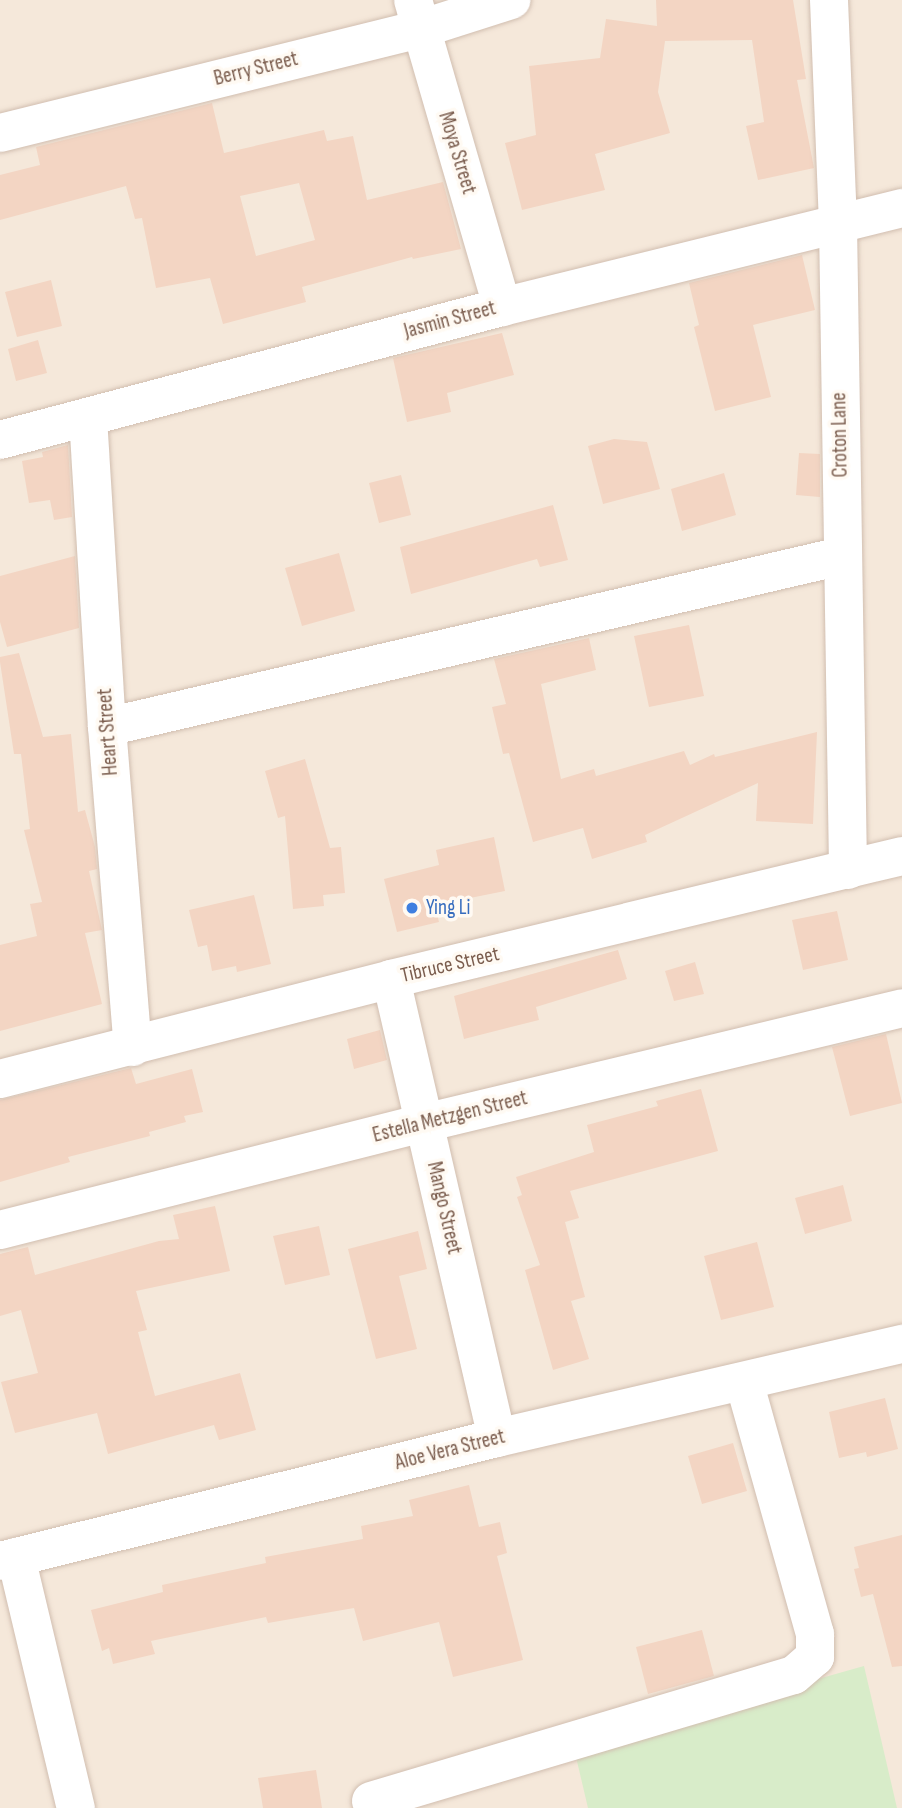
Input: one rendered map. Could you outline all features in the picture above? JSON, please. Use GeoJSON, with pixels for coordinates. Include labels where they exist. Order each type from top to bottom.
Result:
{"type":"FeatureCollection","features":[{"type":"Feature","properties":{"kind":"street","name":"Berry Street"},"geometry":{"type":"LineString","coordinates":[[0,133],[416,14],[511,0]]}},
{"type":"Feature","properties":{"kind":"street","name":"Croton Lane"},"geometry":{"type":"LineString","coordinates":[[829,0],[838,223],[841,556],[848,870]]}},
{"type":"Feature","properties":{"kind":"street","name":"Moya Street"},"geometry":{"type":"LineString","coordinates":[[416,14],[502,307]]}},
{"type":"Feature","properties":{"kind":"street","name":"Jasmin Street"},"geometry":{"type":"LineString","coordinates":[[0,440],[502,307],[902,208]]}},
{"type":"Feature","properties":{"kind":"street","name":"Heart Street"},"geometry":{"type":"LineString","coordinates":[[88,416],[107,727],[134,1047]]}},
{"type":"Feature","properties":{"kind":"street"},"geometry":{"type":"LineString","coordinates":[[107,727],[841,556]]}},
{"type":"Feature","properties":{"kind":"street","name":"Tibruce Street"},"geometry":{"type":"LineString","coordinates":[[0,1079],[134,1047],[391,979],[902,856]]}},
{"type":"Feature","properties":{"kind":"street","name":"Mango Street"},"geometry":{"type":"LineString","coordinates":[[391,979],[497,1438]]}},
{"type":"Feature","properties":{"kind":"street","name":"Estella Metzgen Street"},"geometry":{"type":"LineString","coordinates":[[0,1230],[424,1123],[902,1007]]}},
{"type":"Feature","properties":{"kind":"street","name":"Aloe Vera Street"},"geometry":{"type":"LineString","coordinates":[[8,1559],[497,1438],[902,1343]]}},
{"type":"Feature","properties":{"kind":"street"},"geometry":{"type":"LineString","coordinates":[[371,1801],[794,1675],[815,1657],[815,1634],[744,1382]]}},
{"type":"Feature","properties":{"kind":"street"},"geometry":{"type":"LineString","coordinates":[[8,1559],[76,1808]]}},
{"type":"Feature","properties":{"kind":"shaded area"},"geometry":{"type":"Polygon","coordinates":[[[0,0],[902,0],[902,1808],[0,1808],[0,0]]]}},
{"type":"Feature","properties":{"kind":"green space"},"geometry":{"type":"Polygon","coordinates":[[[864,1666],[897,1808],[588,1808],[572,1740],[726,1705],[864,1666]]]}},
{"type":"Feature","properties":{"kind":"building"},"geometry":{"type":"Polygon","coordinates":[[[656,0],[793,0],[806,79],[797,80],[814,168],[758,180],[746,126],[764,122],[752,40],[665,41],[658,92],[670,133],[595,154],[605,190],[522,210],[505,143],[536,135],[529,66],[600,58],[606,19],[657,26],[656,0]]]}},
{"type":"Feature","properties":{"kind":"building"},"geometry":{"type":"Polygon","coordinates":[[[212,103],[224,153],[324,130],[327,141],[353,136],[367,200],[443,182],[461,249],[413,259],[412,257],[302,287],[306,302],[223,324],[210,278],[156,288],[142,218],[135,219],[126,186],[0,220],[0,175],[40,165],[36,147],[212,103]],[[299,183],[240,196],[256,256],[315,240],[299,183]]]}},
{"type":"Feature","properties":{"kind":"building"},"geometry":{"type":"Polygon","coordinates":[[[802,255],[815,310],[753,325],[771,397],[715,411],[694,327],[699,325],[689,283],[802,255]]]}},
{"type":"Feature","properties":{"kind":"building"},"geometry":{"type":"Polygon","coordinates":[[[51,280],[62,326],[17,337],[5,292],[51,280]]]}},
{"type":"Feature","properties":{"kind":"building"},"geometry":{"type":"Polygon","coordinates":[[[502,333],[514,375],[447,393],[451,412],[407,422],[393,358],[502,333]]]}},
{"type":"Feature","properties":{"kind":"building"},"geometry":{"type":"Polygon","coordinates":[[[38,340],[47,373],[16,381],[8,349],[38,340]]]}},
{"type":"Feature","properties":{"kind":"building"},"geometry":{"type":"Polygon","coordinates":[[[614,439],[647,442],[660,489],[603,504],[588,446],[614,439]]]}},
{"type":"Feature","properties":{"kind":"building"},"geometry":{"type":"Polygon","coordinates":[[[68,445],[72,517],[54,520],[50,500],[29,503],[22,461],[43,457],[42,452],[68,445]]]}},
{"type":"Feature","properties":{"kind":"building"},"geometry":{"type":"Polygon","coordinates":[[[799,453],[820,454],[820,497],[796,495],[799,453]]]}},
{"type":"Feature","properties":{"kind":"building"},"geometry":{"type":"Polygon","coordinates":[[[724,473],[736,515],[682,531],[671,489],[724,473]]]}},
{"type":"Feature","properties":{"kind":"building"},"geometry":{"type":"Polygon","coordinates":[[[401,475],[411,515],[379,523],[369,483],[401,475]]]}},
{"type":"Feature","properties":{"kind":"building"},"geometry":{"type":"Polygon","coordinates":[[[553,505],[568,560],[540,567],[537,559],[411,594],[400,547],[553,505]]]}},
{"type":"Feature","properties":{"kind":"building"},"geometry":{"type":"Polygon","coordinates":[[[339,553],[355,611],[302,626],[285,568],[339,553]]]}},
{"type":"Feature","properties":{"kind":"building"},"geometry":{"type":"Polygon","coordinates":[[[75,556],[79,628],[7,647],[0,622],[0,576],[75,556]]]}},
{"type":"Feature","properties":{"kind":"building"},"geometry":{"type":"Polygon","coordinates":[[[689,625],[704,696],[649,707],[634,636],[689,625]]]}},
{"type":"Feature","properties":{"kind":"building"},"geometry":{"type":"Polygon","coordinates":[[[589,638],[596,670],[541,684],[561,779],[594,769],[596,776],[684,751],[690,765],[714,754],[715,757],[817,732],[813,824],[756,821],[758,783],[645,835],[647,842],[592,859],[583,828],[533,842],[509,753],[503,754],[492,707],[506,704],[494,659],[589,638]]]}},
{"type":"Feature","properties":{"kind":"building"},"geometry":{"type":"Polygon","coordinates":[[[19,653],[43,737],[71,734],[78,812],[85,810],[95,847],[97,869],[89,871],[102,930],[85,933],[102,1004],[0,1031],[0,945],[37,936],[30,904],[42,902],[24,830],[30,829],[21,754],[14,754],[0,662],[0,657],[19,653]]]}},
{"type":"Feature","properties":{"kind":"building"},"geometry":{"type":"Polygon","coordinates":[[[305,759],[330,848],[341,847],[345,893],[323,895],[324,906],[293,909],[285,816],[278,818],[265,771],[305,759]]]}},
{"type":"Feature","properties":{"kind":"building"},"geometry":{"type":"Polygon","coordinates":[[[494,837],[505,891],[435,905],[439,922],[397,932],[384,879],[439,865],[436,850],[494,837]]]}},
{"type":"Feature","properties":{"kind":"building"},"geometry":{"type":"Polygon","coordinates":[[[254,895],[271,964],[237,972],[236,966],[212,971],[207,945],[198,947],[189,910],[254,895]]]}},
{"type":"Feature","properties":{"kind":"building"},"geometry":{"type":"Polygon","coordinates":[[[837,911],[848,960],[803,970],[792,920],[837,911]]]}},
{"type":"Feature","properties":{"kind":"building"},"geometry":{"type":"Polygon","coordinates":[[[618,950],[627,979],[536,1007],[539,1020],[464,1039],[454,996],[618,950]]]}},
{"type":"Feature","properties":{"kind":"building"},"geometry":{"type":"Polygon","coordinates":[[[695,962],[704,994],[674,1001],[665,971],[695,962]]]}},
{"type":"Feature","properties":{"kind":"building"},"geometry":{"type":"Polygon","coordinates":[[[380,1030],[387,1060],[354,1069],[347,1039],[380,1030]]]}},
{"type":"Feature","properties":{"kind":"building"},"geometry":{"type":"Polygon","coordinates":[[[886,1034],[902,1103],[850,1116],[832,1047],[886,1034]]]}},
{"type":"Feature","properties":{"kind":"building"},"geometry":{"type":"Polygon","coordinates":[[[131,1068],[136,1084],[192,1069],[203,1112],[184,1116],[186,1122],[149,1132],[150,1136],[68,1157],[70,1162],[0,1182],[0,1100],[131,1068]]]}},
{"type":"Feature","properties":{"kind":"building"},"geometry":{"type":"Polygon","coordinates":[[[701,1089],[718,1151],[570,1191],[579,1218],[565,1222],[585,1297],[571,1301],[589,1359],[553,1370],[525,1270],[540,1265],[517,1197],[522,1195],[516,1177],[594,1152],[587,1125],[658,1106],[656,1101],[701,1089]]]}},
{"type":"Feature","properties":{"kind":"building"},"geometry":{"type":"Polygon","coordinates":[[[843,1185],[852,1221],[805,1234],[795,1198],[843,1185]]]}},
{"type":"Feature","properties":{"kind":"building"},"geometry":{"type":"Polygon","coordinates":[[[215,1206],[230,1271],[136,1291],[147,1330],[138,1332],[155,1396],[240,1373],[256,1430],[219,1440],[214,1425],[108,1454],[97,1413],[15,1433],[1,1382],[38,1373],[21,1310],[0,1316],[0,1254],[28,1247],[35,1275],[159,1241],[179,1239],[173,1215],[215,1206]]]}},
{"type":"Feature","properties":{"kind":"building"},"geometry":{"type":"Polygon","coordinates":[[[319,1226],[330,1275],[285,1285],[273,1236],[319,1226]]]}},
{"type":"Feature","properties":{"kind":"building"},"geometry":{"type":"Polygon","coordinates":[[[418,1231],[427,1269],[399,1276],[417,1349],[376,1359],[348,1249],[418,1231]]]}},
{"type":"Feature","properties":{"kind":"building"},"geometry":{"type":"Polygon","coordinates":[[[757,1242],[774,1307],[721,1320],[704,1256],[757,1242]]]}},
{"type":"Feature","properties":{"kind":"building"},"geometry":{"type":"Polygon","coordinates":[[[885,1398],[898,1449],[867,1457],[866,1452],[839,1458],[829,1412],[885,1398]]]}},
{"type":"Feature","properties":{"kind":"building"},"geometry":{"type":"Polygon","coordinates":[[[733,1443],[747,1491],[702,1504],[688,1456],[733,1443]]]}},
{"type":"Feature","properties":{"kind":"building"},"geometry":{"type":"Polygon","coordinates":[[[469,1485],[479,1527],[500,1522],[507,1553],[497,1556],[523,1660],[453,1677],[439,1622],[363,1641],[354,1608],[268,1623],[266,1617],[151,1641],[155,1654],[113,1664],[109,1648],[102,1651],[91,1610],[163,1592],[162,1585],[266,1563],[265,1557],[363,1539],[361,1526],[413,1516],[409,1500],[469,1485]]]}},
{"type":"Feature","properties":{"kind":"building"},"geometry":{"type":"Polygon","coordinates":[[[902,1535],[902,1666],[892,1667],[873,1594],[861,1597],[854,1569],[859,1568],[854,1547],[902,1535]]]}},
{"type":"Feature","properties":{"kind":"building"},"geometry":{"type":"Polygon","coordinates":[[[702,1630],[714,1676],[648,1694],[636,1647],[702,1630]]]}},
{"type":"Feature","properties":{"kind":"building"},"geometry":{"type":"Polygon","coordinates":[[[316,1770],[322,1808],[263,1808],[258,1778],[316,1770]]]}},
{"type":"Feature","properties":{"kind":"place","name":"Ying Li"},"geometry":{"type":"Point","coordinates":[412,908]}}]}
